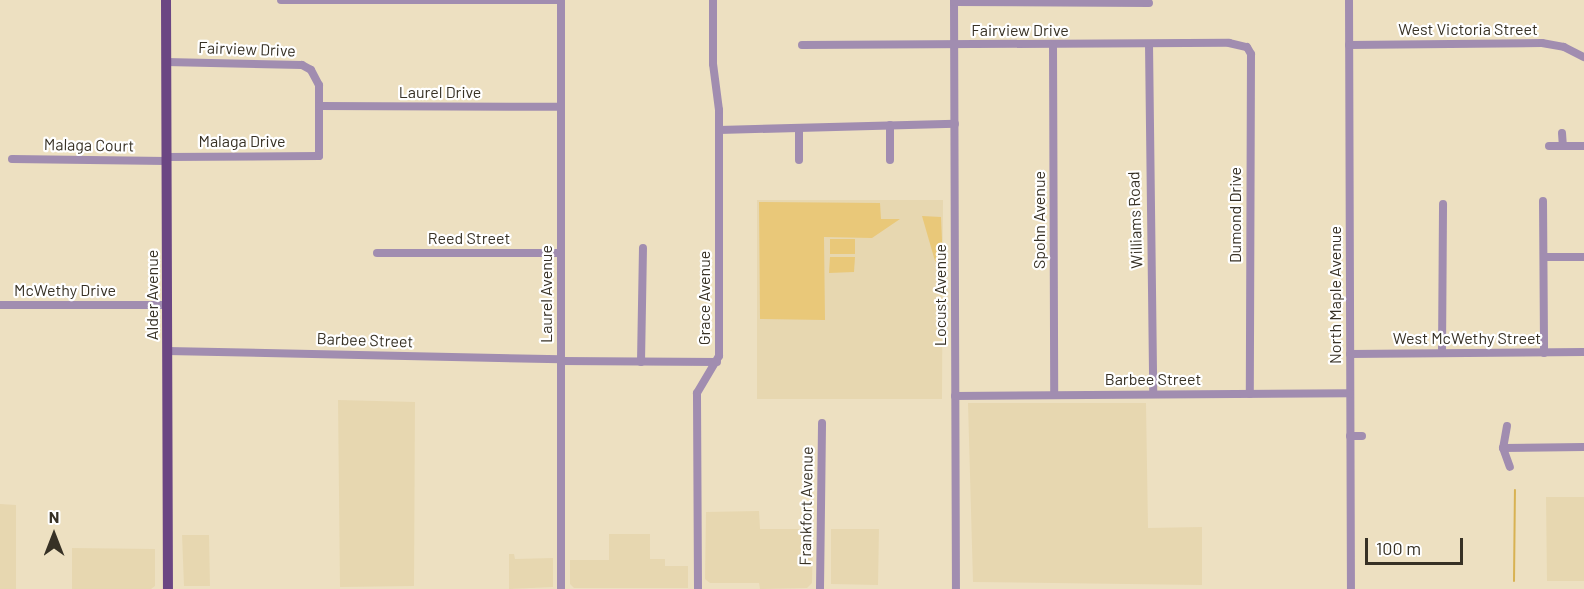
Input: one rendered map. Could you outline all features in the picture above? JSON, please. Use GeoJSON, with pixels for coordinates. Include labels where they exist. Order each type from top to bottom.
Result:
{"type":"FeatureCollection","features":[{"type":"Feature","properties":{"kind":"main road","name":"Alder Avenue"},"geometry":{"type":"LineString","coordinates":[[166,0],[168,589]]}},
{"type":"Feature","properties":{"kind":"street"},"geometry":{"type":"LineString","coordinates":[[281,0],[561,0]]}},
{"type":"Feature","properties":{"kind":"street","name":"Laurel Avenue"},"geometry":{"type":"LineString","coordinates":[[561,0],[561,589]]}},
{"type":"Feature","properties":{"kind":"street","name":"Grace Avenue"},"geometry":{"type":"LineString","coordinates":[[698,589],[697,393],[717,362],[718,130],[713,0]]}},
{"type":"Feature","properties":{"kind":"street","name":"North Maple Avenue"},"geometry":{"type":"LineString","coordinates":[[1349,0],[1351,589]]}},
{"type":"Feature","properties":{"kind":"street"},"geometry":{"type":"LineString","coordinates":[[954,1],[1149,3]]}},
{"type":"Feature","properties":{"kind":"street","name":"Locust Avenue"},"geometry":{"type":"LineString","coordinates":[[954,1],[957,589]]}},
{"type":"Feature","properties":{"kind":"street","name":"Fairview Drive"},"geometry":{"type":"LineString","coordinates":[[802,45],[1238,43]]}},
{"type":"Feature","properties":{"kind":"street","name":"Dumond Drive"},"geometry":{"type":"LineString","coordinates":[[1238,43],[1247,47],[1251,54],[1250,394]]}},
{"type":"Feature","properties":{"kind":"street","name":"West Victoria Street"},"geometry":{"type":"LineString","coordinates":[[1349,45],[1542,43],[1584,57]]}},
{"type":"Feature","properties":{"kind":"street","name":"Williams Road"},"geometry":{"type":"LineString","coordinates":[[1149,44],[1153,394]]}},
{"type":"Feature","properties":{"kind":"street","name":"Spohn Avenue"},"geometry":{"type":"LineString","coordinates":[[1053,45],[1054,395]]}},
{"type":"Feature","properties":{"kind":"street","name":"Fairview Drive"},"geometry":{"type":"LineString","coordinates":[[166,63],[302,65],[310,70],[319,85],[319,156]]}},
{"type":"Feature","properties":{"kind":"street","name":"Laurel Drive"},"geometry":{"type":"LineString","coordinates":[[319,106],[561,107]]}},
{"type":"Feature","properties":{"kind":"street"},"geometry":{"type":"LineString","coordinates":[[718,130],[955,124]]}},
{"type":"Feature","properties":{"kind":"street"},"geometry":{"type":"LineString","coordinates":[[890,125],[890,160]]}},
{"type":"Feature","properties":{"kind":"street"},"geometry":{"type":"LineString","coordinates":[[799,129],[799,160]]}},
{"type":"Feature","properties":{"kind":"street"},"geometry":{"type":"LineString","coordinates":[[1562,133],[1563,146]]}},
{"type":"Feature","properties":{"kind":"street"},"geometry":{"type":"LineString","coordinates":[[1549,146],[1584,146]]}},
{"type":"Feature","properties":{"kind":"street","name":"Malaga Drive"},"geometry":{"type":"LineString","coordinates":[[166,159],[319,156]]}},
{"type":"Feature","properties":{"kind":"street","name":"Malaga Court"},"geometry":{"type":"LineString","coordinates":[[12,159],[166,159]]}},
{"type":"Feature","properties":{"kind":"street"},"geometry":{"type":"LineString","coordinates":[[1543,201],[1544,353]]}},
{"type":"Feature","properties":{"kind":"street"},"geometry":{"type":"LineString","coordinates":[[1442,353],[1443,204]]}},
{"type":"Feature","properties":{"kind":"street"},"geometry":{"type":"LineString","coordinates":[[641,362],[643,248]]}},
{"type":"Feature","properties":{"kind":"street","name":"Reed Street"},"geometry":{"type":"LineString","coordinates":[[377,253],[561,253]]}},
{"type":"Feature","properties":{"kind":"street"},"geometry":{"type":"LineString","coordinates":[[1544,257],[1584,257]]}},
{"type":"Feature","properties":{"kind":"street","name":"McWethy Drive"},"geometry":{"type":"LineString","coordinates":[[0,305],[167,305]]}},
{"type":"Feature","properties":{"kind":"street","name":"Barbee Street"},"geometry":{"type":"LineString","coordinates":[[167,351],[717,362]]}},
{"type":"Feature","properties":{"kind":"street","name":"West McWethy Street"},"geometry":{"type":"LineString","coordinates":[[1350,354],[1584,351]]}},
{"type":"Feature","properties":{"kind":"street","name":"Barbee Street"},"geometry":{"type":"LineString","coordinates":[[956,396],[1350,393]]}},
{"type":"Feature","properties":{"kind":"street"},"geometry":{"type":"LineString","coordinates":[[1351,405],[1361,405]]}},
{"type":"Feature","properties":{"kind":"street","name":"Frankfort Avenue"},"geometry":{"type":"LineString","coordinates":[[820,589],[822,423]]}},
{"type":"Feature","properties":{"kind":"street"},"geometry":{"type":"LineString","coordinates":[[1507,426],[1503,448],[1510,467]]}},
{"type":"Feature","properties":{"kind":"street"},"geometry":{"type":"LineString","coordinates":[[1350,436],[1362,436]]}},
{"type":"Feature","properties":{"kind":"street"},"geometry":{"type":"LineString","coordinates":[[1503,448],[1584,447]]}},
{"type":"Feature","properties":{"kind":"shaded area"},"geometry":{"type":"Polygon","coordinates":[[[757,200],[943,200],[942,399],[757,399],[757,200]]]}},
{"type":"Feature","properties":{"kind":"shaded area"},"geometry":{"type":"Polygon","coordinates":[[[759,202],[880,203],[881,219],[900,219],[872,238],[824,237],[825,320],[760,319],[759,202]]]}},
{"type":"Feature","properties":{"kind":"shaded area"},"geometry":{"type":"Polygon","coordinates":[[[922,216],[941,217],[943,264],[935,261],[922,216]]]}},
{"type":"Feature","properties":{"kind":"shaded area"},"geometry":{"type":"Polygon","coordinates":[[[830,239],[855,239],[855,254],[830,254],[830,239]]]}},
{"type":"Feature","properties":{"kind":"shaded area"},"geometry":{"type":"Polygon","coordinates":[[[830,257],[855,257],[854,272],[829,273],[830,257]]]}},
{"type":"Feature","properties":{"kind":"shaded area"},"geometry":{"type":"Polygon","coordinates":[[[338,400],[415,402],[414,586],[340,587],[338,400]]]}},
{"type":"Feature","properties":{"kind":"shaded area"},"geometry":{"type":"Polygon","coordinates":[[[968,403],[1146,403],[1148,528],[1202,527],[1202,585],[973,582],[968,403]]]}},
{"type":"Feature","properties":{"kind":"shaded area"},"geometry":{"type":"Polygon","coordinates":[[[1546,497],[1584,497],[1584,581],[1547,581],[1546,497]]]}},
{"type":"Feature","properties":{"kind":"shaded area"},"geometry":{"type":"Polygon","coordinates":[[[0,504],[16,505],[16,589],[0,589],[0,504]]]}},
{"type":"Feature","properties":{"kind":"shaded area"},"geometry":{"type":"Polygon","coordinates":[[[759,511],[760,529],[813,529],[812,583],[807,588],[760,589],[759,583],[710,583],[705,579],[706,512],[759,511]]]}},
{"type":"Feature","properties":{"kind":"shaded area"},"geometry":{"type":"Polygon","coordinates":[[[831,529],[879,529],[878,585],[831,584],[831,529]]]}},
{"type":"Feature","properties":{"kind":"shaded area"},"geometry":{"type":"Polygon","coordinates":[[[609,534],[650,534],[650,559],[665,559],[665,566],[688,566],[688,588],[574,588],[570,584],[570,560],[609,560],[609,534]]]}},
{"type":"Feature","properties":{"kind":"shaded area"},"geometry":{"type":"Polygon","coordinates":[[[182,535],[209,535],[210,586],[184,586],[182,535]]]}},
{"type":"Feature","properties":{"kind":"shaded area"},"geometry":{"type":"Polygon","coordinates":[[[72,548],[155,549],[155,586],[151,589],[72,589],[72,548]]]}},
{"type":"Feature","properties":{"kind":"shaded area"},"geometry":{"type":"Polygon","coordinates":[[[509,554],[514,554],[515,559],[553,558],[553,587],[509,589],[509,554]]]}},
{"type":"Feature","properties":{"kind":"waterway"},"geometry":{"type":"LineString","coordinates":[[1514,581],[1515,490]]}}]}
